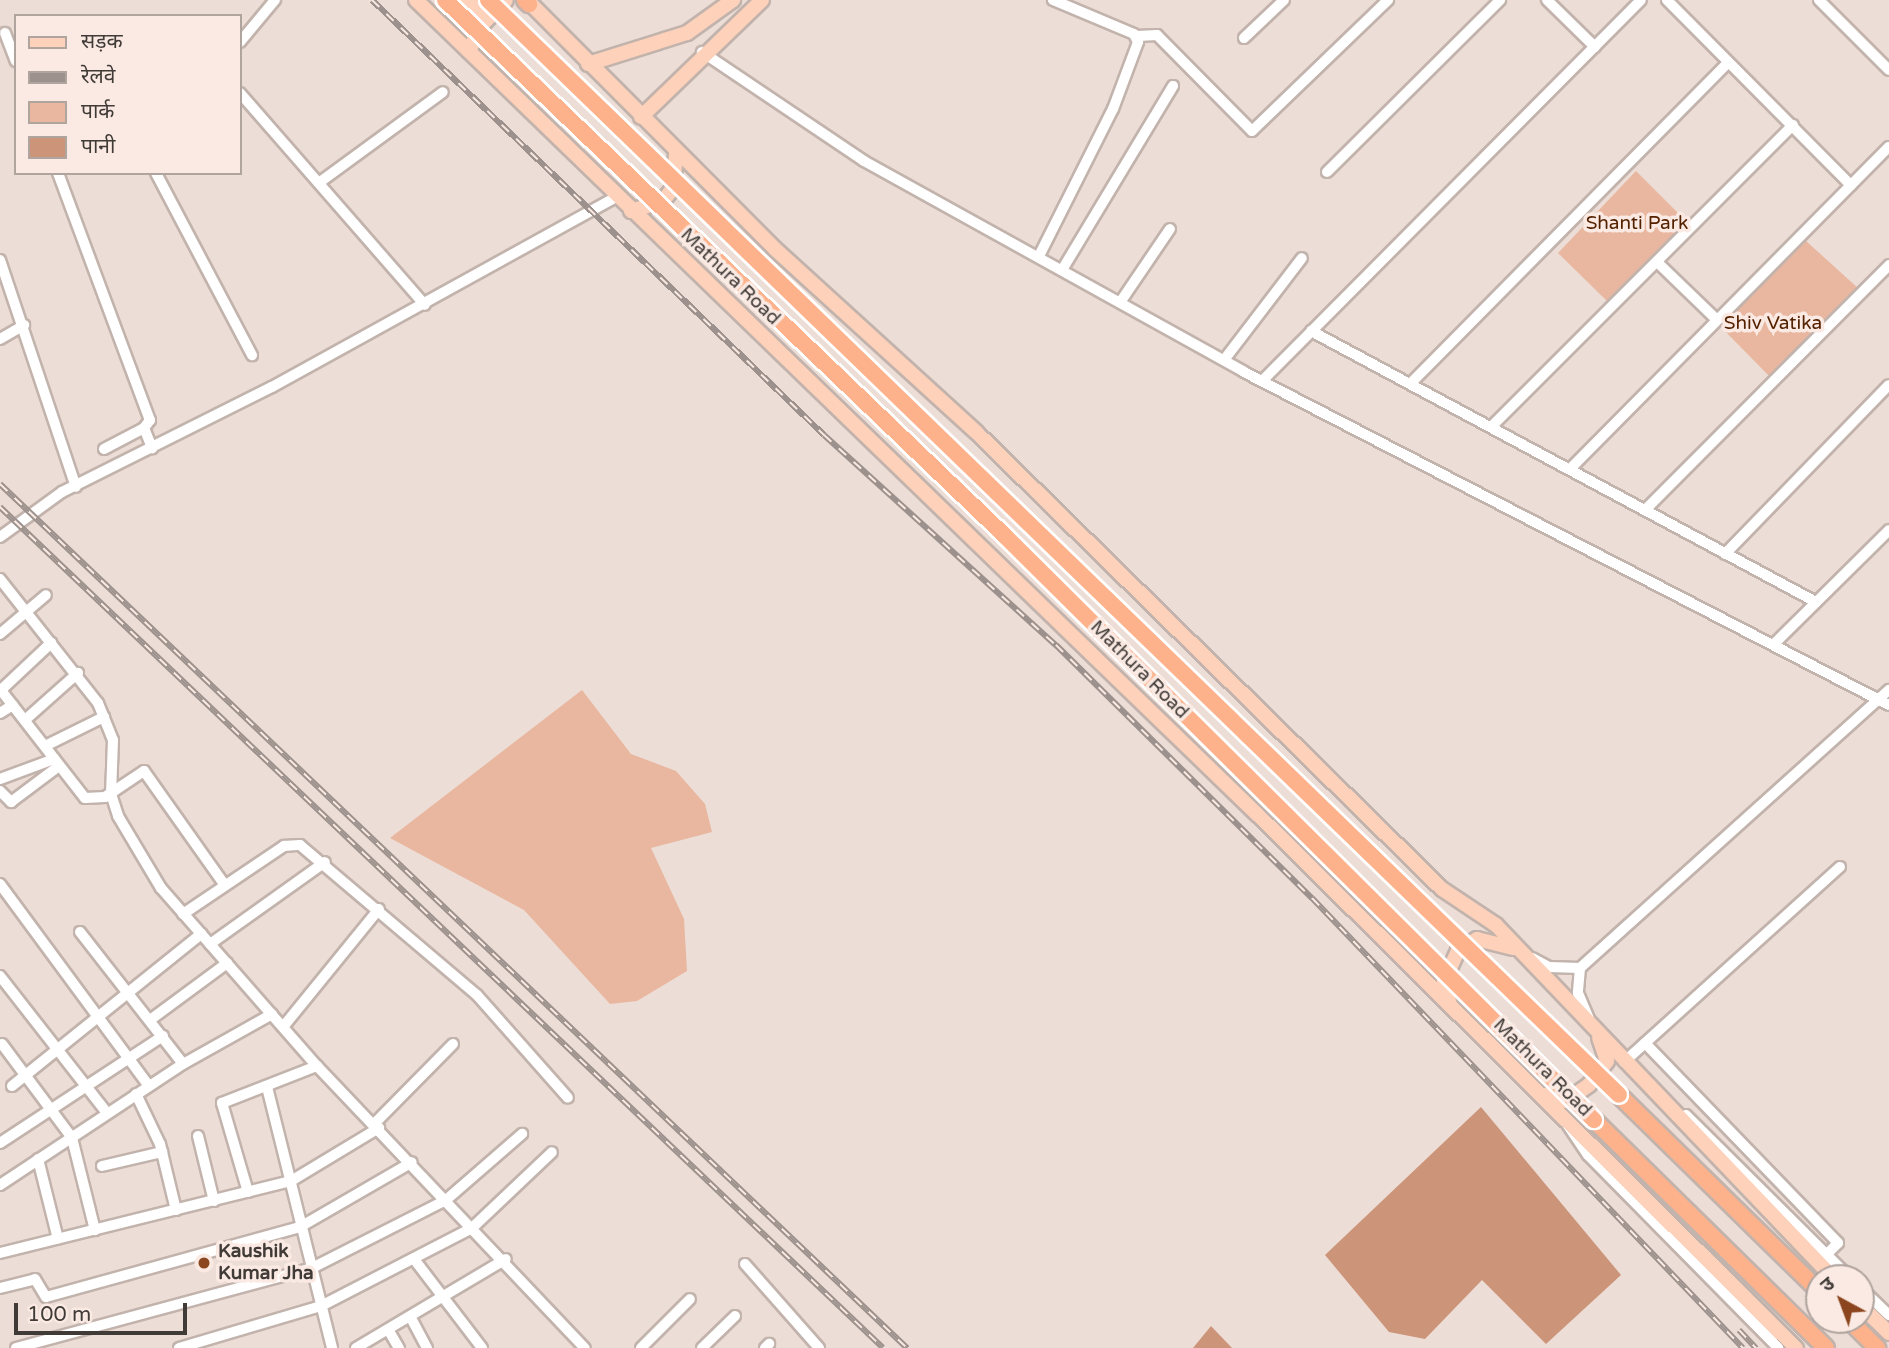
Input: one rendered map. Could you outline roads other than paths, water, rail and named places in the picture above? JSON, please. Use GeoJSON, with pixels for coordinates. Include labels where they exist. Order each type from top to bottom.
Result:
{"type":"FeatureCollection","features":[{"type":"Feature","properties":{"kind":"highway","name":"Mathura Road"},"geometry":{"type":"LineString","coordinates":[[444,0],[1004,535],[1826,1348]]}},
{"type":"Feature","properties":{"kind":"highway","name":"Mathura Road"},"geometry":{"type":"LineString","coordinates":[[488,8],[1619,1094],[1805,1277]]}},
{"type":"Feature","properties":{"kind":"highway"},"geometry":{"type":"LineString","coordinates":[[1863,1334],[1877,1348]]}},
{"type":"Feature","properties":{"kind":"main road","name":"Mathura Road"},"geometry":{"type":"LineString","coordinates":[[416,0],[1450,1006],[1796,1348]]}},
{"type":"Feature","properties":{"kind":"main road"},"geometry":{"type":"LineString","coordinates":[[468,0],[488,8]]}},
{"type":"Feature","properties":{"kind":"main road"},"geometry":{"type":"LineString","coordinates":[[469,51],[488,8],[506,0]]}},
{"type":"Feature","properties":{"kind":"main road"},"geometry":{"type":"LineString","coordinates":[[588,64],[687,33],[733,0]]}},
{"type":"Feature","properties":{"kind":"main road"},"geometry":{"type":"LineString","coordinates":[[641,117],[702,52],[762,0]]}},
{"type":"Feature","properties":{"kind":"main road"},"geometry":{"type":"LineString","coordinates":[[527,1],[676,151],[977,433],[1442,889],[1496,925],[1651,1091],[1819,1264]]}},
{"type":"Feature","properties":{"kind":"main road"},"geometry":{"type":"LineString","coordinates":[[631,211],[663,201],[673,188],[676,151]]}},
{"type":"Feature","properties":{"kind":"main road"},"geometry":{"type":"LineString","coordinates":[[1450,1006],[1444,982],[1458,950],[1488,939],[1522,952]]}},
{"type":"Feature","properties":{"kind":"main road"},"geometry":{"type":"LineString","coordinates":[[1534,1090],[1561,1102],[1589,1085],[1607,1061],[1594,1028]]}},
{"type":"Feature","properties":{"kind":"main road"},"geometry":{"type":"LineString","coordinates":[[1875,1320],[1889,1334]]}},
{"type":"Feature","properties":{"kind":"street"},"geometry":{"type":"LineString","coordinates":[[242,41],[275,0]]}},
{"type":"Feature","properties":{"kind":"street"},"geometry":{"type":"LineString","coordinates":[[1053,0],[1137,36],[1157,35],[1252,131],[1388,0]]}},
{"type":"Feature","properties":{"kind":"street"},"geometry":{"type":"LineString","coordinates":[[1244,38],[1284,0]]}},
{"type":"Feature","properties":{"kind":"street"},"geometry":{"type":"LineString","coordinates":[[1327,172],[1500,0]]}},
{"type":"Feature","properties":{"kind":"street"},"geometry":{"type":"LineString","coordinates":[[1547,0],[1595,47]]}},
{"type":"Feature","properties":{"kind":"street"},"geometry":{"type":"LineString","coordinates":[[1262,381],[1641,0]]}},
{"type":"Feature","properties":{"kind":"street"},"geometry":{"type":"LineString","coordinates":[[1667,0],[1852,185]]}},
{"type":"Feature","properties":{"kind":"street"},"geometry":{"type":"LineString","coordinates":[[1819,0],[1889,70]]}},
{"type":"Feature","properties":{"kind":"street"},"geometry":{"type":"LineString","coordinates":[[5,33],[14,56]]}},
{"type":"Feature","properties":{"kind":"street"},"geometry":{"type":"LineString","coordinates":[[1039,256],[1113,109],[1137,36]]}},
{"type":"Feature","properties":{"kind":"street"},"geometry":{"type":"LineString","coordinates":[[702,52],[864,161],[1262,381],[1776,642],[1884,702]]}},
{"type":"Feature","properties":{"kind":"street"},"geometry":{"type":"LineString","coordinates":[[1410,384],[1728,63]]}},
{"type":"Feature","properties":{"kind":"street"},"geometry":{"type":"LineString","coordinates":[[1062,270],[1173,86]]}},
{"type":"Feature","properties":{"kind":"street"},"geometry":{"type":"LineString","coordinates":[[320,182],[443,92]]}},
{"type":"Feature","properties":{"kind":"street"},"geometry":{"type":"LineString","coordinates":[[242,95],[425,305]]}},
{"type":"Feature","properties":{"kind":"street"},"geometry":{"type":"LineString","coordinates":[[1491,427],[1793,125]]}},
{"type":"Feature","properties":{"kind":"street"},"geometry":{"type":"LineString","coordinates":[[1570,469],[1889,147]]}},
{"type":"Feature","properties":{"kind":"street"},"geometry":{"type":"LineString","coordinates":[[59,175],[150,419],[144,428],[104,449]]}},
{"type":"Feature","properties":{"kind":"street"},"geometry":{"type":"LineString","coordinates":[[157,175],[252,355]]}},
{"type":"Feature","properties":{"kind":"street"},"geometry":{"type":"LineString","coordinates":[[0,537],[29,512],[425,305],[616,197]]}},
{"type":"Feature","properties":{"kind":"street"},"geometry":{"type":"LineString","coordinates":[[1121,302],[1170,229]]}},
{"type":"Feature","properties":{"kind":"street"},"geometry":{"type":"LineString","coordinates":[[1224,360],[1302,258]]}},
{"type":"Feature","properties":{"kind":"street"},"geometry":{"type":"LineString","coordinates":[[0,260],[24,325],[76,487]]}},
{"type":"Feature","properties":{"kind":"street"},"geometry":{"type":"LineString","coordinates":[[1657,262],[1717,320]]}},
{"type":"Feature","properties":{"kind":"street"},"geometry":{"type":"LineString","coordinates":[[1645,510],[1889,265]]}},
{"type":"Feature","properties":{"kind":"street"},"geometry":{"type":"LineString","coordinates":[[0,339],[24,325]]}},
{"type":"Feature","properties":{"kind":"street"},"geometry":{"type":"LineString","coordinates":[[1311,331],[1816,603]]}},
{"type":"Feature","properties":{"kind":"street"},"geometry":{"type":"LineString","coordinates":[[1725,554],[1889,385]]}},
{"type":"Feature","properties":{"kind":"street"},"geometry":{"type":"LineString","coordinates":[[144,428],[152,449]]}},
{"type":"Feature","properties":{"kind":"street"},"geometry":{"type":"LineString","coordinates":[[1776,642],[1889,530]]}},
{"type":"Feature","properties":{"kind":"street"},"geometry":{"type":"LineString","coordinates":[[1,585],[78,673],[104,717],[113,740],[111,794],[143,860],[183,914],[317,1066],[377,1125],[472,1228],[506,1259],[585,1348]]}},
{"type":"Feature","properties":{"kind":"street"},"geometry":{"type":"LineString","coordinates":[[0,634],[46,595]]}},
{"type":"Feature","properties":{"kind":"street"},"geometry":{"type":"LineString","coordinates":[[51,643],[1,690],[85,798],[111,794],[144,771],[224,884]]}},
{"type":"Feature","properties":{"kind":"street"},"geometry":{"type":"LineString","coordinates":[[25,720],[78,673]]}},
{"type":"Feature","properties":{"kind":"street"},"geometry":{"type":"LineString","coordinates":[[1522,952],[1549,967],[1580,968],[1884,702],[1889,690]]}},
{"type":"Feature","properties":{"kind":"street"},"geometry":{"type":"LineString","coordinates":[[0,713],[13,705]]}},
{"type":"Feature","properties":{"kind":"street"},"geometry":{"type":"LineString","coordinates":[[45,746],[104,717]]}},
{"type":"Feature","properties":{"kind":"street"},"geometry":{"type":"LineString","coordinates":[[0,779],[56,763]]}},
{"type":"Feature","properties":{"kind":"street"},"geometry":{"type":"LineString","coordinates":[[0,791],[11,802],[56,763]]}},
{"type":"Feature","properties":{"kind":"street"},"geometry":{"type":"LineString","coordinates":[[183,914],[224,884],[293,844],[326,862],[477,995],[568,1098]]}},
{"type":"Feature","properties":{"kind":"street"},"geometry":{"type":"LineString","coordinates":[[210,944],[326,862]]}},
{"type":"Feature","properties":{"kind":"street"},"geometry":{"type":"LineString","coordinates":[[1624,1062],[1840,867]]}},
{"type":"Feature","properties":{"kind":"street"},"geometry":{"type":"LineString","coordinates":[[2,892],[149,1086]]}},
{"type":"Feature","properties":{"kind":"street"},"geometry":{"type":"LineString","coordinates":[[283,1027],[379,909]]}},
{"type":"Feature","properties":{"kind":"street"},"geometry":{"type":"LineString","coordinates":[[80,932],[183,1064]]}},
{"type":"Feature","properties":{"kind":"street"},"geometry":{"type":"LineString","coordinates":[[12,1086],[201,933]]}},
{"type":"Feature","properties":{"kind":"street"},"geometry":{"type":"LineString","coordinates":[[150,1020],[227,963]]}},
{"type":"Feature","properties":{"kind":"street"},"geometry":{"type":"LineString","coordinates":[[1580,968],[1578,993],[1594,1028]]}},
{"type":"Feature","properties":{"kind":"street"},"geometry":{"type":"LineString","coordinates":[[0,976],[107,1113]]}},
{"type":"Feature","properties":{"kind":"street"},"geometry":{"type":"LineString","coordinates":[[0,1185],[183,1064],[272,1014]]}},
{"type":"Feature","properties":{"kind":"street"},"geometry":{"type":"LineString","coordinates":[[0,1143],[89,1090],[163,1036]]}},
{"type":"Feature","properties":{"kind":"street"},"geometry":{"type":"LineString","coordinates":[[1646,1043],[1838,1243],[1826,1255]]}},
{"type":"Feature","properties":{"kind":"street"},"geometry":{"type":"LineString","coordinates":[[2,1044],[72,1138],[94,1230]]}},
{"type":"Feature","properties":{"kind":"street"},"geometry":{"type":"LineString","coordinates":[[0,1253],[291,1181],[377,1125],[453,1044]]}},
{"type":"Feature","properties":{"kind":"street"},"geometry":{"type":"LineString","coordinates":[[248,1192],[222,1103],[317,1066]]}},
{"type":"Feature","properties":{"kind":"street"},"geometry":{"type":"LineString","coordinates":[[267,1087],[332,1348]]}},
{"type":"Feature","properties":{"kind":"street"},"geometry":{"type":"LineString","coordinates":[[1651,1091],[1661,1092],[1698,1126],[1835,1264]]}},
{"type":"Feature","properties":{"kind":"street"},"geometry":{"type":"LineString","coordinates":[[136,1094],[162,1152],[176,1210]]}},
{"type":"Feature","properties":{"kind":"street"},"geometry":{"type":"LineString","coordinates":[[1567,1121],[1588,1155],[1778,1348]]}},
{"type":"Feature","properties":{"kind":"street"},"geometry":{"type":"LineString","coordinates":[[16,1348],[312,1268],[446,1200],[522,1134]]}},
{"type":"Feature","properties":{"kind":"street"},"geometry":{"type":"LineString","coordinates":[[198,1136],[214,1201]]}},
{"type":"Feature","properties":{"kind":"street"},"geometry":{"type":"LineString","coordinates":[[102,1166],[162,1152]]}},
{"type":"Feature","properties":{"kind":"street"},"geometry":{"type":"LineString","coordinates":[[179,1348],[321,1306],[414,1259],[472,1228],[551,1152]]}},
{"type":"Feature","properties":{"kind":"street"},"geometry":{"type":"LineString","coordinates":[[38,1159],[58,1239]]}},
{"type":"Feature","properties":{"kind":"street"},"geometry":{"type":"LineString","coordinates":[[0,1288],[35,1279],[46,1297],[300,1227],[412,1162]]}},
{"type":"Feature","properties":{"kind":"street"},"geometry":{"type":"LineString","coordinates":[[414,1259],[446,1296],[482,1348]]}},
{"type":"Feature","properties":{"kind":"street"},"geometry":{"type":"LineString","coordinates":[[356,1348],[411,1318],[506,1259]]}},
{"type":"Feature","properties":{"kind":"street"},"geometry":{"type":"LineString","coordinates":[[745,1264],[819,1348]]}},
{"type":"Feature","properties":{"kind":"street"},"geometry":{"type":"LineString","coordinates":[[641,1348],[690,1299]]}},
{"type":"Feature","properties":{"kind":"street"},"geometry":{"type":"LineString","coordinates":[[1875,1302],[1889,1315]]}},
{"type":"Feature","properties":{"kind":"street"},"geometry":{"type":"LineString","coordinates":[[702,1348],[735,1316]]}},
{"type":"Feature","properties":{"kind":"street"},"geometry":{"type":"LineString","coordinates":[[411,1318],[427,1348]]}},
{"type":"Feature","properties":{"kind":"street"},"geometry":{"type":"LineString","coordinates":[[389,1331],[399,1348]]}},
{"type":"Feature","properties":{"kind":"water"},"geometry":{"type":"Polygon","coordinates":[[[1481,1107],[1621,1275],[1546,1344],[1482,1280],[1425,1339],[1389,1332],[1325,1255],[1481,1107]]]}},
{"type":"Feature","properties":{"kind":"water"},"geometry":{"type":"Polygon","coordinates":[[[1211,1326],[1232,1348],[1193,1348],[1211,1326]]]}},
{"type":"Feature","properties":{"kind":"railway"},"geometry":{"type":"LineString","coordinates":[[372,0],[824,435],[1056,645],[1312,898],[1743,1348]]}},
{"type":"Feature","properties":{"kind":"railway"},"geometry":{"type":"LineString","coordinates":[[0,484],[907,1348]]}},
{"type":"Feature","properties":{"kind":"railway"},"geometry":{"type":"LineString","coordinates":[[0,507],[883,1348]]}},
{"type":"Feature","properties":{"kind":"railway"},"geometry":{"type":"LineString","coordinates":[[1739,1330],[1756,1348]]}},
{"type":"Feature","properties":{"kind":"place","name":"Kaushik Kumar Jha"},"geometry":{"type":"Point","coordinates":[204,1263]}},
{"type":"Feature","properties":{"kind":"park label","name":"Shanti Park"},"geometry":{"type":"Point","coordinates":[1637,224]}},
{"type":"Feature","properties":{"kind":"park label","name":"Shiv Vatika"},"geometry":{"type":"Point","coordinates":[1773,324]}}]}
